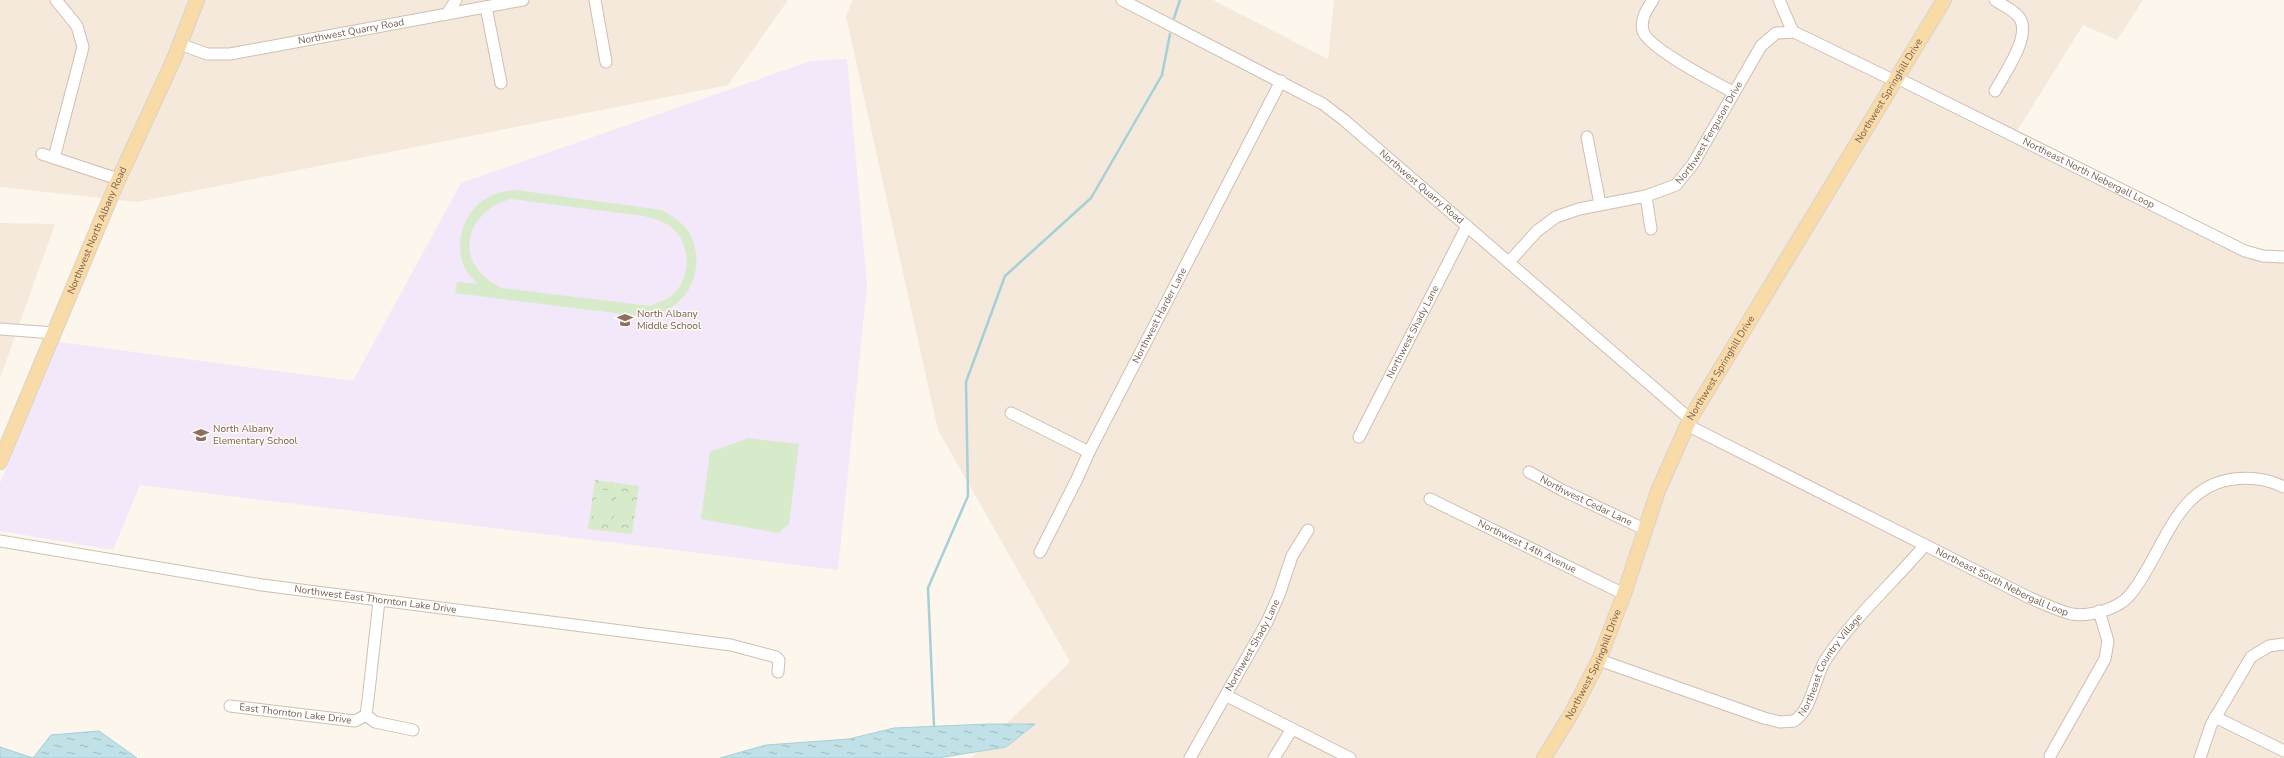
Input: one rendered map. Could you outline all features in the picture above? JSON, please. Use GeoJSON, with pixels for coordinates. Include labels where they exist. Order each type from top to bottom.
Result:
{"type":"FeatureCollection","features":[{"type":"Feature","properties":{"kind":"main road","name":"Northwest North Albany Road"},"geometry":{"type":"LineString","coordinates":[[0,462],[118,179],[180,44],[197,0]]}},
{"type":"Feature","properties":{"kind":"main road","name":"Northwest Springhill Drive"},"geometry":{"type":"LineString","coordinates":[[1544,758],[1571,714],[1599,660],[1624,594],[1644,529],[1658,491],[1688,422],[1944,0]]}},
{"type":"Feature","properties":{"kind":"street"},"geometry":{"type":"LineString","coordinates":[[54,158],[82,47],[77,26],[56,0]]}},
{"type":"Feature","properties":{"kind":"street"},"geometry":{"type":"LineString","coordinates":[[447,14],[456,0]]}},
{"type":"Feature","properties":{"kind":"street","name":"Northwest Quarry Road"},"geometry":{"type":"LineString","coordinates":[[180,44],[207,54],[230,54],[523,0]]}},
{"type":"Feature","properties":{"kind":"street"},"geometry":{"type":"LineString","coordinates":[[595,0],[606,62]]}},
{"type":"Feature","properties":{"kind":"street","name":"Northwest Quarry Road"},"geometry":{"type":"LineString","coordinates":[[1122,0],[1281,81],[1312,98],[1344,120],[1509,262],[1688,422]]}},
{"type":"Feature","properties":{"kind":"street"},"geometry":{"type":"LineString","coordinates":[[1653,0],[1645,13],[1642,22],[1647,38],[1664,51],[1733,92]]}},
{"type":"Feature","properties":{"kind":"street"},"geometry":{"type":"LineString","coordinates":[[1779,0],[1793,32]]}},
{"type":"Feature","properties":{"kind":"street"},"geometry":{"type":"LineString","coordinates":[[1995,0],[2019,16],[2024,28],[2020,43],[1995,91]]}},
{"type":"Feature","properties":{"kind":"street"},"geometry":{"type":"LineString","coordinates":[[486,7],[501,83]]}},
{"type":"Feature","properties":{"kind":"street","name":"Northwest Ferguson Drive"},"geometry":{"type":"LineString","coordinates":[[1509,262],[1547,222],[1568,212],[1600,204],[1646,196],[1676,185],[1685,176],[1754,56],[1768,38],[1776,33],[1793,32],[1814,40],[1896,79]]}},
{"type":"Feature","properties":{"kind":"street","name":"Northeast North Nebergall Loop"},"geometry":{"type":"LineString","coordinates":[[1896,79],[2245,251],[2263,256],[2284,257]]}},
{"type":"Feature","properties":{"kind":"street","name":"Northwest Harder Lane"},"geometry":{"type":"LineString","coordinates":[[1040,552],[1089,452],[1281,81]]}},
{"type":"Feature","properties":{"kind":"street"},"geometry":{"type":"LineString","coordinates":[[1587,137],[1600,204]]}},
{"type":"Feature","properties":{"kind":"street"},"geometry":{"type":"LineString","coordinates":[[42,154],[118,179]]}},
{"type":"Feature","properties":{"kind":"street"},"geometry":{"type":"LineString","coordinates":[[1646,196],[1651,229]]}},
{"type":"Feature","properties":{"kind":"street","name":"Northwest Shady Lane"},"geometry":{"type":"LineString","coordinates":[[1359,437],[1467,226]]}},
{"type":"Feature","properties":{"kind":"street"},"geometry":{"type":"LineString","coordinates":[[0,329],[54,333]]}},
{"type":"Feature","properties":{"kind":"street"},"geometry":{"type":"LineString","coordinates":[[1011,413],[1089,452]]}},
{"type":"Feature","properties":{"kind":"street","name":"Northeast South Nebergall Loop"},"geometry":{"type":"LineString","coordinates":[[1688,422],[1925,545],[2042,603],[2073,614],[2099,611],[2120,603],[2128,597],[2179,513],[2196,495],[2207,487],[2218,482],[2241,478],[2266,480],[2284,487]]}},
{"type":"Feature","properties":{"kind":"street","name":"Northwest Cedar Lane"},"geometry":{"type":"LineString","coordinates":[[1528,472],[1644,529]]}},
{"type":"Feature","properties":{"kind":"street","name":"Northwest 14th Avenue"},"geometry":{"type":"LineString","coordinates":[[1430,499],[1624,594]]}},
{"type":"Feature","properties":{"kind":"street","name":"Northwest Shady Lane"},"geometry":{"type":"LineString","coordinates":[[1190,758],[1227,696],[1267,622],[1279,595],[1292,556],[1308,530]]}},
{"type":"Feature","properties":{"kind":"street","name":"Northwest East Thornton Lake Drive"},"geometry":{"type":"LineString","coordinates":[[0,541],[262,585],[752,649],[776,657],[779,660],[778,672]]}},
{"type":"Feature","properties":{"kind":"street","name":"Northeast Country Village"},"geometry":{"type":"LineString","coordinates":[[1599,660],[1764,718],[1780,722],[1794,721],[1805,710],[1819,671],[1826,659],[1857,620],[1925,545]]}},
{"type":"Feature","properties":{"kind":"street","name":"East Thornton Lake Drive"},"geometry":{"type":"LineString","coordinates":[[230,706],[355,721],[366,715],[379,601]]}},
{"type":"Feature","properties":{"kind":"street"},"geometry":{"type":"LineString","coordinates":[[2050,756],[2104,659],[2108,641],[2099,611]]}},
{"type":"Feature","properties":{"kind":"street"},"geometry":{"type":"LineString","coordinates":[[2200,758],[2215,717],[2251,657],[2269,646],[2284,644]]}},
{"type":"Feature","properties":{"kind":"street"},"geometry":{"type":"LineString","coordinates":[[1227,696],[1350,758]]}},
{"type":"Feature","properties":{"kind":"street"},"geometry":{"type":"LineString","coordinates":[[366,715],[375,722],[413,730]]}},
{"type":"Feature","properties":{"kind":"street"},"geometry":{"type":"LineString","coordinates":[[2215,717],[2284,751]]}},
{"type":"Feature","properties":{"kind":"street"},"geometry":{"type":"LineString","coordinates":[[1274,758],[1292,729]]}},
{"type":"Feature","properties":{"kind":"shaded area"},"geometry":{"type":"Polygon","coordinates":[[[0,0],[788,0],[728,85],[137,202],[0,187],[0,0]]]}},
{"type":"Feature","properties":{"kind":"shaded area"},"geometry":{"type":"Polygon","coordinates":[[[853,0],[1213,0],[1328,59],[1334,0],[2143,0],[2117,40],[2083,25],[2014,136],[2245,251],[2284,257],[2284,758],[971,758],[1070,662],[938,430],[846,16],[853,0]]]}},
{"type":"Feature","properties":{"kind":"shaded area","name":"North Albany Middle School"},"geometry":{"type":"Polygon","coordinates":[[[847,59],[867,285],[838,570],[140,485],[113,550],[0,531],[0,483],[59,342],[353,381],[461,183],[811,61],[847,59]]]}},
{"type":"Feature","properties":{"kind":"shaded area"},"geometry":{"type":"Polygon","coordinates":[[[0,223],[55,224],[0,378],[0,223]]]}},
{"type":"Feature","properties":{"kind":"green space"},"geometry":{"type":"Polygon","coordinates":[[[516,190],[662,210],[681,223],[690,234],[695,247],[696,260],[695,273],[691,285],[684,296],[675,305],[663,312],[649,315],[631,315],[455,293],[457,282],[478,284],[466,270],[460,250],[463,229],[467,219],[480,203],[492,195],[505,191],[516,190]],[[511,199],[499,203],[480,217],[470,237],[469,248],[472,260],[481,274],[486,279],[501,288],[650,306],[668,298],[677,290],[685,275],[686,258],[682,242],[678,234],[672,228],[655,219],[644,216],[511,199]]]}},
{"type":"Feature","properties":{"kind":"green space"},"geometry":{"type":"Polygon","coordinates":[[[748,438],[799,444],[789,524],[778,533],[701,519],[710,452],[748,438]]]}},
{"type":"Feature","properties":{"kind":"green space"},"geometry":{"type":"Polygon","coordinates":[[[595,480],[639,486],[632,534],[588,529],[595,480]]]}},
{"type":"Feature","properties":{"kind":"green space"},"geometry":{"type":"Polygon","coordinates":[[[597,489],[612,491],[608,522],[593,521],[597,489]]]}},
{"type":"Feature","properties":{"kind":"green space"},"geometry":{"type":"Polygon","coordinates":[[[617,491],[632,493],[628,525],[613,523],[617,491]]]}},
{"type":"Feature","properties":{"kind":"water"},"geometry":{"type":"Polygon","coordinates":[[[989,724],[1035,724],[1006,747],[938,758],[720,758],[766,745],[849,739],[894,728],[989,724]]]}},
{"type":"Feature","properties":{"kind":"water"},"geometry":{"type":"Polygon","coordinates":[[[99,731],[137,758],[33,758],[51,735],[99,731]]]}},
{"type":"Feature","properties":{"kind":"water"},"geometry":{"type":"Polygon","coordinates":[[[0,747],[33,758],[0,758],[0,747]]]}},
{"type":"Feature","properties":{"kind":"waterway"},"geometry":{"type":"LineString","coordinates":[[1174,18],[1180,0]]}},
{"type":"Feature","properties":{"kind":"waterway"},"geometry":{"type":"LineString","coordinates":[[934,726],[928,588],[968,496],[966,382],[1005,276],[1091,198],[1162,75],[1170,34]]}},
{"type":"Feature","properties":{"kind":"place","name":"North Albany Middle School"},"geometry":{"type":"Point","coordinates":[625,320]}},
{"type":"Feature","properties":{"kind":"place","name":"North Albany Elementary School"},"geometry":{"type":"Point","coordinates":[201,435]}}]}
